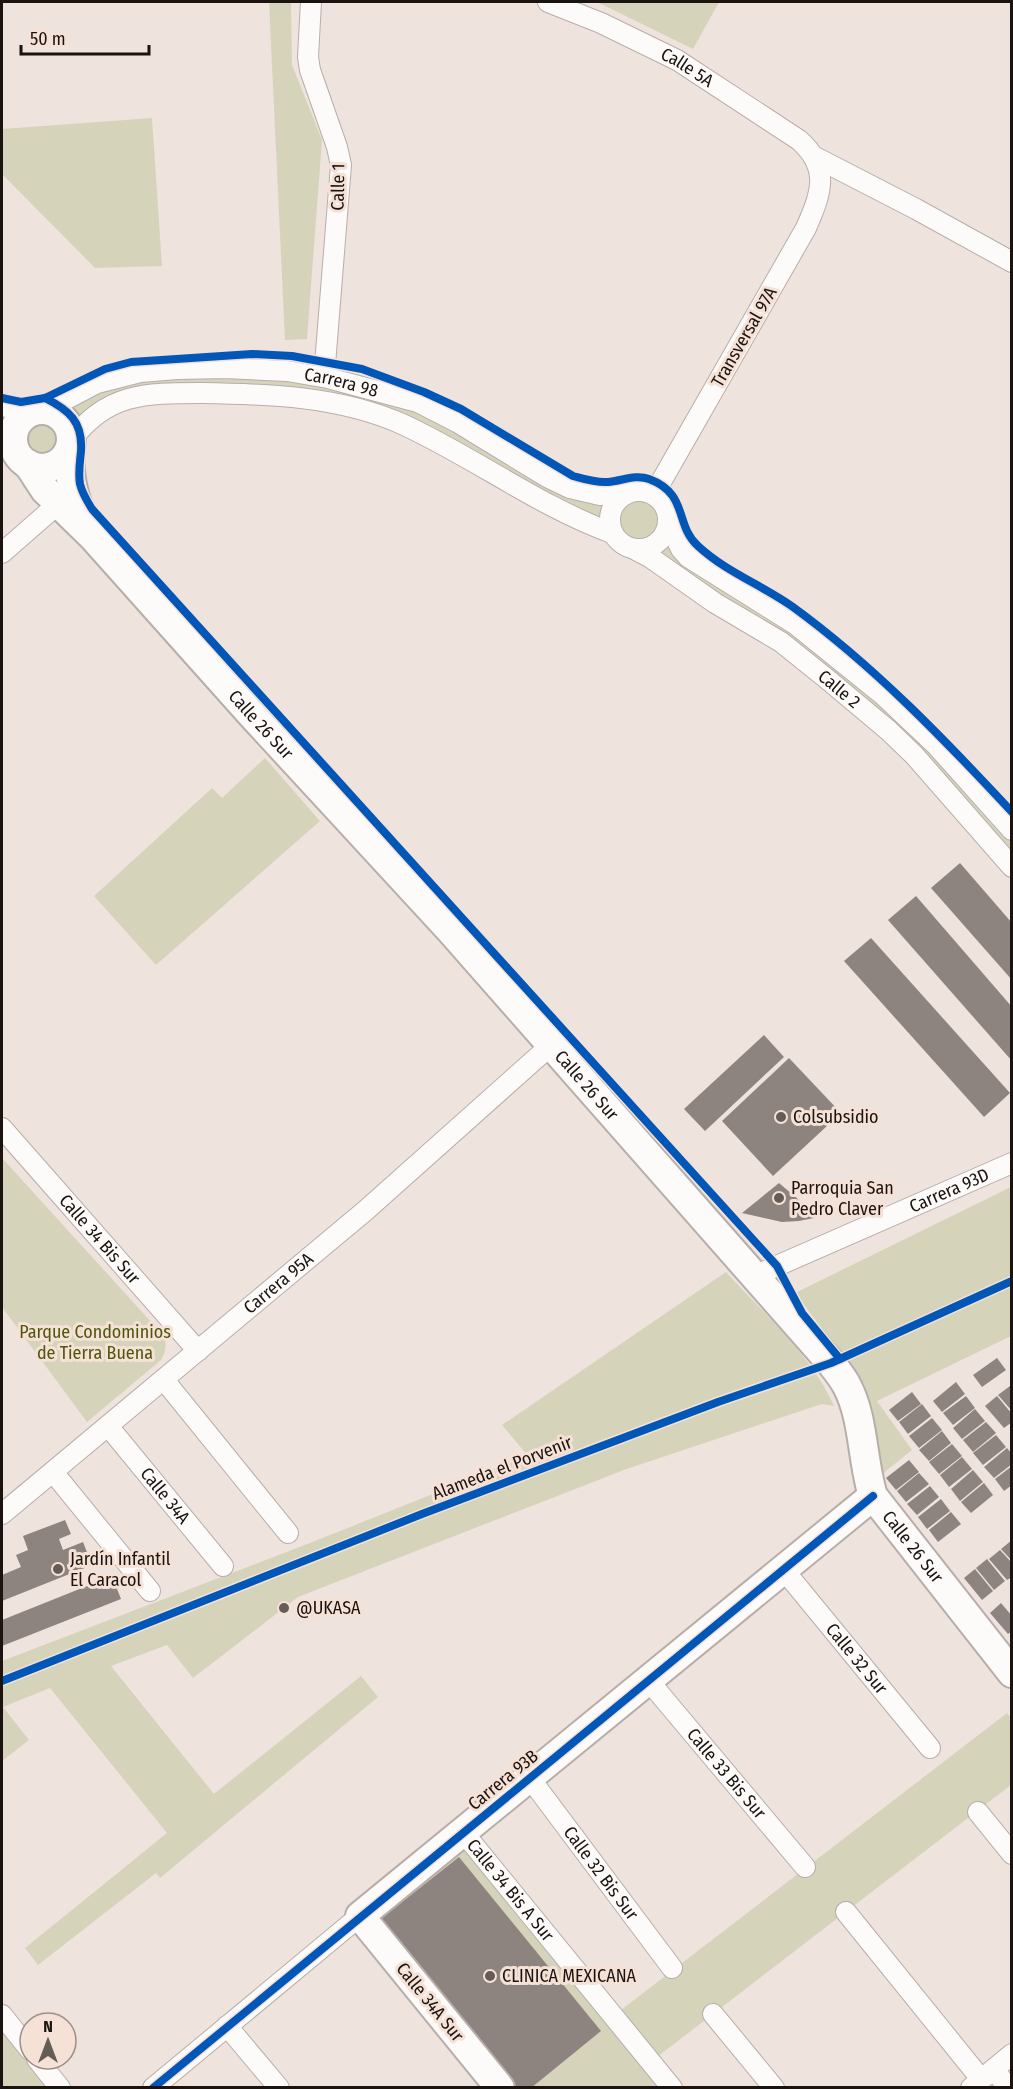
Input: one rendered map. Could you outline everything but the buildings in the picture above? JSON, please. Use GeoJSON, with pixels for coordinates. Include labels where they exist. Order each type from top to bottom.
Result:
{"type":"FeatureCollection","features":[{"type":"Feature","properties":{"kind":"street","name":"Calle 1"},"geometry":{"type":"LineString","coordinates":[[311,2],[308,57],[310,70],[337,147],[340,165],[324,377]]}},
{"type":"Feature","properties":{"kind":"street","name":"Calle 5A"},"geometry":{"type":"LineString","coordinates":[[548,2],[601,23],[678,60],[799,140],[818,166],[916,208],[1011,262]]}},
{"type":"Feature","properties":{"kind":"street","name":"Transversal 97A"},"geometry":{"type":"LineString","coordinates":[[654,495],[806,228],[818,201],[818,166]]}},
{"type":"Feature","properties":{"kind":"street","name":"Carrera 98"},"geometry":{"type":"LineString","coordinates":[[35,411],[57,404],[98,383],[140,372],[225,368],[287,371],[324,377],[392,394],[438,411],[570,488],[600,495],[626,494]]}},
{"type":"Feature","properties":{"kind":"street","name":"Carrera 98"},"geometry":{"type":"LineString","coordinates":[[70,446],[93,415],[108,405],[147,396],[182,393],[277,394],[360,409],[400,423],[478,463],[580,521],[612,532]]}},
{"type":"Feature","properties":{"kind":"street"},"geometry":{"type":"LineString","coordinates":[[2,406],[35,411],[47,410],[62,418],[71,433],[70,446],[65,457],[52,466],[36,467],[16,452],[14,435],[16,426],[22,418],[35,411]]}},
{"type":"Feature","properties":{"kind":"street","name":"Calle 26 Sur"},"geometry":{"type":"LineString","coordinates":[[70,446],[71,488],[78,508],[93,537]]}},
{"type":"Feature","properties":{"kind":"street","name":"Calle 26 Sur"},"geometry":{"type":"LineString","coordinates":[[16,452],[45,490],[93,537],[450,932],[831,1363],[847,1386],[856,1412],[867,1479],[873,1496],[1011,1673]]}},
{"type":"Feature","properties":{"kind":"street"},"geometry":{"type":"LineString","coordinates":[[640,491],[654,495],[666,507],[669,524],[661,541],[644,549],[634,549],[618,540],[612,532],[610,515],[613,507],[626,494],[640,491]]}},
{"type":"Feature","properties":{"kind":"street"},"geometry":{"type":"LineString","coordinates":[[2,553],[58,504]]}},
{"type":"Feature","properties":{"kind":"street","name":"Calle 2"},"geometry":{"type":"LineString","coordinates":[[669,524],[681,549],[688,557],[795,624],[910,718],[1011,830]]}},
{"type":"Feature","properties":{"kind":"street","name":"Calle 2"},"geometry":{"type":"LineString","coordinates":[[634,549],[651,558],[715,603],[773,637],[836,686],[914,755],[1011,867]]}},
{"type":"Feature","properties":{"kind":"street","name":"Carrera 95A"},"geometry":{"type":"LineString","coordinates":[[2,1514],[365,1211],[550,1046]]}},
{"type":"Feature","properties":{"kind":"street","name":"Calle 34 Bis Sur"},"geometry":{"type":"LineString","coordinates":[[2,1128],[198,1352]]}},
{"type":"Feature","properties":{"kind":"street","name":"Carrera 93D"},"geometry":{"type":"LineString","coordinates":[[754,1276],[1011,1163]]}},
{"type":"Feature","properties":{"kind":"street"},"geometry":{"type":"LineString","coordinates":[[164,1380],[288,1533]]}},
{"type":"Feature","properties":{"kind":"street","name":"Calle 34A"},"geometry":{"type":"LineString","coordinates":[[108,1426],[223,1566]]}},
{"type":"Feature","properties":{"kind":"street"},"geometry":{"type":"LineString","coordinates":[[53,1472],[150,1591]]}},
{"type":"Feature","properties":{"kind":"street","name":"Carrera 93B"},"geometry":{"type":"LineString","coordinates":[[153,2088],[873,1496]]}},
{"type":"Feature","properties":{"kind":"street","name":"Calle 32 Sur"},"geometry":{"type":"LineString","coordinates":[[783,1569],[930,1748]]}},
{"type":"Feature","properties":{"kind":"street","name":"Calle 33 Bis Sur"},"geometry":{"type":"LineString","coordinates":[[648,1680],[805,1867]]}},
{"type":"Feature","properties":{"kind":"street","name":"Calle 32 Bis Sur"},"geometry":{"type":"LineString","coordinates":[[529,1778],[672,1968]]}},
{"type":"Feature","properties":{"kind":"street"},"geometry":{"type":"LineString","coordinates":[[978,1812],[1011,1854]]}},
{"type":"Feature","properties":{"kind":"street","name":"Calle 34 Bis A Sur"},"geometry":{"type":"LineString","coordinates":[[463,1832],[672,2088]]}},
{"type":"Feature","properties":{"kind":"street"},"geometry":{"type":"LineString","coordinates":[[846,1912],[982,2078],[1008,2088]]}},
{"type":"Feature","properties":{"kind":"street","name":"Calle 34A Sur"},"geometry":{"type":"LineString","coordinates":[[360,1916],[500,2088]]}},
{"type":"Feature","properties":{"kind":"street"},"geometry":{"type":"LineString","coordinates":[[2,2014],[18,2035]]}},
{"type":"Feature","properties":{"kind":"street"},"geometry":{"type":"LineString","coordinates":[[712,2014],[774,2088]]}},
{"type":"Feature","properties":{"kind":"street"},"geometry":{"type":"LineString","coordinates":[[227,2026],[279,2088]]}},
{"type":"Feature","properties":{"kind":"street"},"geometry":{"type":"LineString","coordinates":[[982,2078],[1011,2054]]}},
{"type":"Feature","properties":{"kind":"street"},"geometry":{"type":"LineString","coordinates":[[47,2071],[60,2088]]}},
{"type":"Feature","properties":{"kind":"green space"},"geometry":{"type":"Polygon","coordinates":[[[269,2],[291,2],[292,65],[322,140],[307,339],[285,340],[269,2]]]}},
{"type":"Feature","properties":{"kind":"green space"},"geometry":{"type":"Polygon","coordinates":[[[597,2],[719,2],[693,49],[597,2]]]}},
{"type":"Feature","properties":{"kind":"green space"},"geometry":{"type":"Polygon","coordinates":[[[152,118],[162,266],[95,268],[2,174],[2,129],[152,118]]]}},
{"type":"Feature","properties":{"kind":"green space"},"geometry":{"type":"Polygon","coordinates":[[[257,374],[311,381],[403,407],[442,422],[606,503],[600,517],[568,505],[419,422],[313,392],[268,385],[217,384],[120,393],[95,403],[78,418],[68,406],[96,392],[154,378],[257,374]]]}},
{"type":"Feature","properties":{"kind":"green space"},"geometry":{"type":"Polygon","coordinates":[[[43,419],[56,424],[61,437],[56,450],[43,455],[30,450],[25,437],[30,424],[43,419]]]}},
{"type":"Feature","properties":{"kind":"green space"},"geometry":{"type":"Polygon","coordinates":[[[639,501],[653,506],[658,520],[653,534],[639,539],[625,534],[620,520],[625,506],[639,501]]]}},
{"type":"Feature","properties":{"kind":"green space"},"geometry":{"type":"Polygon","coordinates":[[[670,540],[837,667],[929,749],[1011,842],[1011,855],[966,803],[659,554],[670,540]]]}},
{"type":"Feature","properties":{"kind":"green space"},"geometry":{"type":"Polygon","coordinates":[[[265,758],[320,821],[156,965],[94,896],[212,788],[222,798],[265,758]]]}},
{"type":"Feature","properties":{"kind":"green space","name":"Parque Condominios de Tierra Buena"},"geometry":{"type":"Polygon","coordinates":[[[2,1158],[163,1335],[165,1348],[161,1360],[87,1422],[2,1307],[2,1158]]]}},
{"type":"Feature","properties":{"kind":"green space"},"geometry":{"type":"Polygon","coordinates":[[[1011,1187],[1011,1336],[877,1401],[912,1450],[881,1475],[864,1384],[795,1293],[1011,1187]]]}},
{"type":"Feature","properties":{"kind":"green space"},"geometry":{"type":"Polygon","coordinates":[[[726,1272],[800,1352],[813,1369],[834,1406],[822,1404],[624,1470],[298,1597],[193,1678],[167,1645],[111,1666],[214,1794],[361,1676],[378,1697],[160,1878],[156,1873],[38,1965],[25,1948],[167,1833],[50,1688],[3,1707],[29,1740],[2,1761],[2,1661],[310,1543],[528,1456],[502,1425],[726,1272]]]}},
{"type":"Feature","properties":{"kind":"green space"},"geometry":{"type":"Polygon","coordinates":[[[1007,1713],[1011,1718],[1011,1785],[657,2057],[621,2010],[1007,1713]]]}},
{"type":"Feature","properties":{"kind":"green space","name":"CLINICA MEXICANA"},"geometry":{"type":"Polygon","coordinates":[[[464,1846],[660,2087],[511,2087],[374,1919],[464,1846]]]}},
{"type":"Feature","properties":{"kind":"green space"},"geometry":{"type":"Polygon","coordinates":[[[2,2025],[18,2045],[18,2071],[38,2071],[51,2087],[2,2087],[2,2025]]]}},
{"type":"Feature","properties":{"kind":"cycle path"},"geometry":{"type":"LineString","coordinates":[[2,398],[21,402],[45,398],[105,369],[131,362],[252,354],[292,356],[362,369],[424,392],[461,409],[573,476],[604,482],[634,477],[649,479],[662,485],[676,501],[686,528],[698,546],[732,571],[793,607],[852,654],[934,731],[1012,812]]}},
{"type":"Feature","properties":{"kind":"cycle path"},"geometry":{"type":"LineString","coordinates":[[45,398],[67,412],[80,432],[80,484],[92,509],[777,1266],[802,1313],[840,1359]]}},
{"type":"Feature","properties":{"kind":"cycle path","name":"Alameda el Porvenir"},"geometry":{"type":"LineString","coordinates":[[2,1681],[422,1514],[718,1402],[831,1363],[1012,1281]]}},
{"type":"Feature","properties":{"kind":"cycle path"},"geometry":{"type":"LineString","coordinates":[[153,2088],[873,1496]]}},
{"type":"Feature","properties":{"kind":"place","name":"Colsubsidio"},"geometry":{"type":"Point","coordinates":[781,1117]}},
{"type":"Feature","properties":{"kind":"place","name":"Parroquia San Pedro Claver"},"geometry":{"type":"Point","coordinates":[779,1198]}},
{"type":"Feature","properties":{"kind":"place","name":"Jardín Infantil El Caracol"},"geometry":{"type":"Point","coordinates":[58,1569]}},
{"type":"Feature","properties":{"kind":"place","name":"@UKASA"},"geometry":{"type":"Point","coordinates":[284,1608]}},
{"type":"Feature","properties":{"kind":"place","name":"CLINICA MEXICANA"},"geometry":{"type":"Point","coordinates":[490,1976]}}]}
